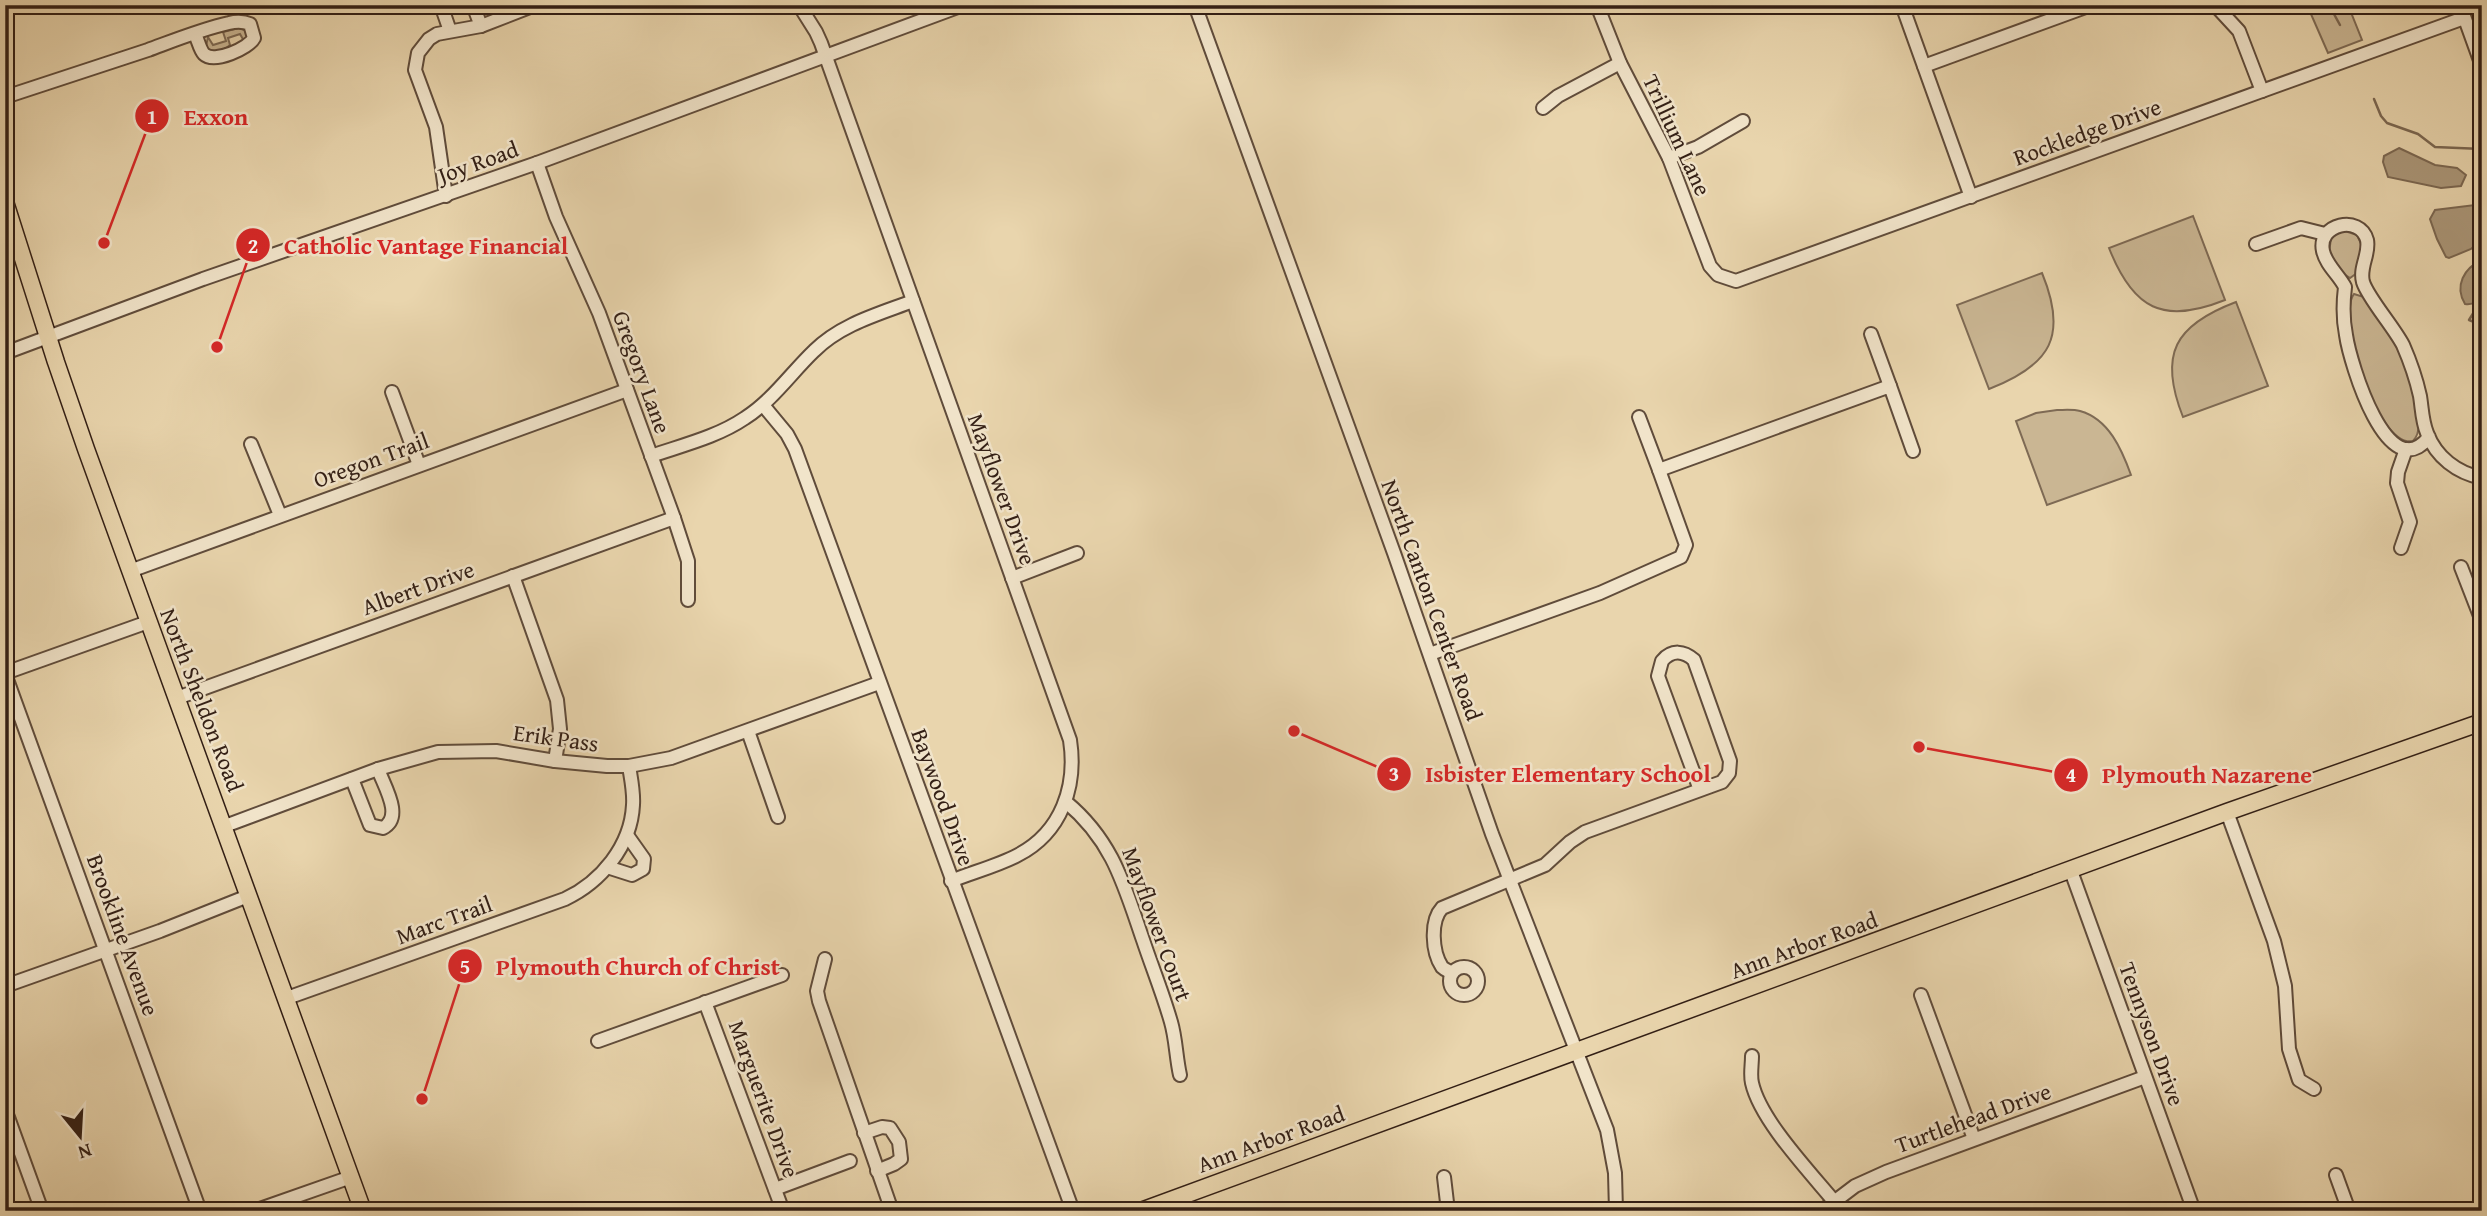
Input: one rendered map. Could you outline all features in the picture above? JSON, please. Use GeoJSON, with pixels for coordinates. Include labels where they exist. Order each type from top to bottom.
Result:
{"type":"FeatureCollection","features":[{"type":"Feature","properties":{"kind":"main road","name":"North Sheldon Road"},"geometry":{"type":"LineString","coordinates":[[5,202],[56,362],[148,622],[288,998],[363,1211]]}},
{"type":"Feature","properties":{"kind":"main road","name":"Ann Arbor Road"},"geometry":{"type":"LineString","coordinates":[[1141,1211],[2227,812],[2482,722]]}},
{"type":"Feature","properties":{"kind":"street"},"geometry":{"type":"LineString","coordinates":[[441,5],[450,31]]}},
{"type":"Feature","properties":{"kind":"street"},"geometry":{"type":"LineString","coordinates":[[473,5],[481,26]]}},
{"type":"Feature","properties":{"kind":"street"},"geometry":{"type":"LineString","coordinates":[[446,196],[436,127],[417,78],[415,64],[418,53],[429,39],[450,31],[481,26],[535,5]]}},
{"type":"Feature","properties":{"kind":"street","name":"Mayflower Drive"},"geometry":{"type":"LineString","coordinates":[[799,5],[816,32],[1070,740],[1073,771],[1066,802],[1051,828],[1028,849],[1010,859],[951,881]]}},
{"type":"Feature","properties":{"kind":"street","name":"Joy Road"},"geometry":{"type":"LineString","coordinates":[[5,353],[203,279],[537,163],[963,5]]}},
{"type":"Feature","properties":{"kind":"street","name":"North Canton Center Road"},"geometry":{"type":"LineString","coordinates":[[1195,5],[1430,654],[1492,834],[1578,1052],[1609,1141],[1615,1173],[1616,1211]]}},
{"type":"Feature","properties":{"kind":"street","name":"Trillium Lane"},"geometry":{"type":"LineString","coordinates":[[1597,5],[1620,63],[1670,158],[1710,266],[1724,279]]}},
{"type":"Feature","properties":{"kind":"street"},"geometry":{"type":"LineString","coordinates":[[1902,5],[1971,197]]}},
{"type":"Feature","properties":{"kind":"street"},"geometry":{"type":"LineString","coordinates":[[1924,66],[2091,5]]}},
{"type":"Feature","properties":{"kind":"street"},"geometry":{"type":"LineString","coordinates":[[2215,5],[2239,31],[2262,91]]}},
{"type":"Feature","properties":{"kind":"street"},"geometry":{"type":"LineString","coordinates":[[2462,11],[2482,66]]}},
{"type":"Feature","properties":{"kind":"street","name":"Rockledge Drive"},"geometry":{"type":"LineString","coordinates":[[1724,279],[1737,281],[1971,197],[2262,91],[2462,11]]}},
{"type":"Feature","properties":{"kind":"street"},"geometry":{"type":"LineString","coordinates":[[5,97],[195,34]]}},
{"type":"Feature","properties":{"kind":"street"},"geometry":{"type":"LineString","coordinates":[[1543,108],[1558,96],[1620,63]]}},
{"type":"Feature","properties":{"kind":"street"},"geometry":{"type":"LineString","coordinates":[[1670,158],[1698,147],[1743,121]]}},
{"type":"Feature","properties":{"kind":"street","name":"Gregory Lane"},"geometry":{"type":"LineString","coordinates":[[537,163],[556,217],[598,313],[674,518],[688,561],[688,600]]}},
{"type":"Feature","properties":{"kind":"street"},"geometry":{"type":"LineString","coordinates":[[2429,437],[2423,445],[2406,449],[2398,447],[2382,432],[2360,387],[2346,334],[2345,287],[2325,259],[2322,249],[2323,237],[2339,225],[2358,228],[2366,237],[2368,249],[2363,282],[2388,319],[2407,355],[2420,395],[2429,437],[2435,449],[2449,463],[2468,475],[2482,478]]}},
{"type":"Feature","properties":{"kind":"street"},"geometry":{"type":"LineString","coordinates":[[2256,244],[2301,228],[2326,234]]}},
{"type":"Feature","properties":{"kind":"street"},"geometry":{"type":"LineString","coordinates":[[2345,287],[2363,282]]}},
{"type":"Feature","properties":{"kind":"street"},"geometry":{"type":"LineString","coordinates":[[651,456],[720,432],[743,420],[763,405],[814,351],[833,335],[859,321],[914,301]]}},
{"type":"Feature","properties":{"kind":"street"},"geometry":{"type":"LineString","coordinates":[[1871,334],[1913,451]]}},
{"type":"Feature","properties":{"kind":"street"},"geometry":{"type":"LineString","coordinates":[[1659,470],[1890,386]]}},
{"type":"Feature","properties":{"kind":"street","name":"Oregon Trail"},"geometry":{"type":"LineString","coordinates":[[130,571],[627,390]]}},
{"type":"Feature","properties":{"kind":"street"},"geometry":{"type":"LineString","coordinates":[[392,392],[419,465]]}},
{"type":"Feature","properties":{"kind":"street","name":"Baywood Drive"},"geometry":{"type":"LineString","coordinates":[[763,405],[787,433],[795,449],[1073,1211]]}},
{"type":"Feature","properties":{"kind":"street"},"geometry":{"type":"LineString","coordinates":[[1430,654],[1600,593],[1681,557],[1686,545],[1639,417]]}},
{"type":"Feature","properties":{"kind":"street"},"geometry":{"type":"LineString","coordinates":[[251,444],[280,516]]}},
{"type":"Feature","properties":{"kind":"street"},"geometry":{"type":"LineString","coordinates":[[2401,548],[2410,522],[2398,483],[2398,472],[2406,449]]}},
{"type":"Feature","properties":{"kind":"street","name":"Albert Drive"},"geometry":{"type":"LineString","coordinates":[[177,698],[674,518]]}},
{"type":"Feature","properties":{"kind":"street"},"geometry":{"type":"LineString","coordinates":[[1012,578],[1077,554]]}},
{"type":"Feature","properties":{"kind":"street"},"geometry":{"type":"LineString","coordinates":[[2461,567],[2482,621]]}},
{"type":"Feature","properties":{"kind":"street"},"geometry":{"type":"LineString","coordinates":[[513,576],[557,700],[561,729],[555,761]]}},
{"type":"Feature","properties":{"kind":"street"},"geometry":{"type":"LineString","coordinates":[[5,674],[148,622]]}},
{"type":"Feature","properties":{"kind":"street"},"geometry":{"type":"LineString","coordinates":[[1452,973],[1442,967],[1433,922],[1437,913],[1448,904],[1545,865],[1585,832],[1700,790],[1724,779],[1731,765],[1694,660],[1686,653],[1675,653],[1662,661],[1658,676],[1700,790]]}},
{"type":"Feature","properties":{"kind":"street","name":"Brookline Avenue"},"geometry":{"type":"LineString","coordinates":[[5,674],[200,1211]]}},
{"type":"Feature","properties":{"kind":"street","name":"Erik Pass"},"geometry":{"type":"LineString","coordinates":[[225,826],[377,769],[438,752],[496,751],[589,766],[629,766],[671,758],[879,683]]}},
{"type":"Feature","properties":{"kind":"street"},"geometry":{"type":"LineString","coordinates":[[748,731],[778,817]]}},
{"type":"Feature","properties":{"kind":"street","name":"Marc Trail"},"geometry":{"type":"LineString","coordinates":[[288,998],[565,899],[587,887],[607,867],[627,835],[633,806],[629,766]]}},
{"type":"Feature","properties":{"kind":"street"},"geometry":{"type":"LineString","coordinates":[[352,779],[370,825],[383,828],[390,823],[393,814],[377,769]]}},
{"type":"Feature","properties":{"kind":"street","name":"Mayflower Court"},"geometry":{"type":"LineString","coordinates":[[1066,802],[1107,846],[1120,874],[1172,1025],[1180,1075]]}},
{"type":"Feature","properties":{"kind":"street"},"geometry":{"type":"LineString","coordinates":[[2227,812],[2274,941],[2286,986],[2289,1049],[2295,1069],[2299,1080],[2315,1089]]}},
{"type":"Feature","properties":{"kind":"street"},"geometry":{"type":"LineString","coordinates":[[607,867],[632,875],[643,869],[645,859],[627,835]]}},
{"type":"Feature","properties":{"kind":"street","name":"Tennyson Drive"},"geometry":{"type":"LineString","coordinates":[[2071,871],[2194,1211]]}},
{"type":"Feature","properties":{"kind":"street"},"geometry":{"type":"LineString","coordinates":[[5,986],[248,896]]}},
{"type":"Feature","properties":{"kind":"street"},"geometry":{"type":"LineString","coordinates":[[825,959],[817,991],[819,1001],[892,1211]]}},
{"type":"Feature","properties":{"kind":"street"},"geometry":{"type":"LineString","coordinates":[[598,1041],[782,975]]}},
{"type":"Feature","properties":{"kind":"street"},"geometry":{"type":"LineString","coordinates":[[1920,995],[1974,1139]]}},
{"type":"Feature","properties":{"kind":"street","name":"Marguerite Drive"},"geometry":{"type":"LineString","coordinates":[[705,1002],[783,1211]]}},
{"type":"Feature","properties":{"kind":"street"},"geometry":{"type":"LineString","coordinates":[[1752,1056],[1751,1081],[1758,1102],[1779,1133],[1838,1206]]}},
{"type":"Feature","properties":{"kind":"street","name":"Turtlehead Drive"},"geometry":{"type":"LineString","coordinates":[[1822,1211],[1838,1206],[1854,1186],[1886,1171],[2145,1077]]}},
{"type":"Feature","properties":{"kind":"street"},"geometry":{"type":"LineString","coordinates":[[5,1109],[43,1211]]}},
{"type":"Feature","properties":{"kind":"street"},"geometry":{"type":"LineString","coordinates":[[864,1133],[887,1127],[893,1130],[899,1142],[901,1159],[877,1171]]}},
{"type":"Feature","properties":{"kind":"street"},"geometry":{"type":"LineString","coordinates":[[775,1189],[850,1161]]}},
{"type":"Feature","properties":{"kind":"street"},"geometry":{"type":"LineString","coordinates":[[2336,1175],[2349,1211]]}},
{"type":"Feature","properties":{"kind":"street"},"geometry":{"type":"LineString","coordinates":[[254,1211],[351,1177]]}},
{"type":"Feature","properties":{"kind":"street"},"geometry":{"type":"LineString","coordinates":[[1444,1177],[1448,1211]]}},
{"type":"Feature","properties":{"kind":"shaded area"},"geometry":{"type":"Polygon","coordinates":[[[2307,5],[2348,5],[2362,40],[2328,53],[2307,5]]]}},
{"type":"Feature","properties":{"kind":"shaded area"},"geometry":{"type":"Polygon","coordinates":[[[239,28],[247,31],[248,37],[244,41],[240,34],[228,38],[230,45],[225,49],[208,50],[208,37],[213,45],[226,41],[223,32],[239,28]]]}},
{"type":"Feature","properties":{"kind":"shaded area"},"geometry":{"type":"Polygon","coordinates":[[[2399,148],[2435,165],[2457,168],[2466,175],[2461,186],[2441,188],[2388,177],[2383,162],[2384,156],[2399,148]]]}},
{"type":"Feature","properties":{"kind":"shaded area"},"geometry":{"type":"Polygon","coordinates":[[[2475,205],[2482,211],[2482,239],[2471,249],[2446,257],[2430,219],[2435,210],[2475,205]]]}},
{"type":"Feature","properties":{"kind":"shaded area"},"geometry":{"type":"Polygon","coordinates":[[[2193,216],[2225,300],[2184,311],[2167,311],[2140,298],[2118,269],[2109,248],[2193,216]]]}},
{"type":"Feature","properties":{"kind":"shaded area"},"geometry":{"type":"Polygon","coordinates":[[[2342,230],[2357,235],[2363,248],[2357,273],[2350,278],[2329,253],[2331,238],[2342,230]]]}},
{"type":"Feature","properties":{"kind":"shaded area"},"geometry":{"type":"Polygon","coordinates":[[[2482,260],[2482,296],[2475,303],[2465,304],[2460,291],[2463,278],[2470,268],[2482,260]]]}},
{"type":"Feature","properties":{"kind":"shaded area"},"geometry":{"type":"Polygon","coordinates":[[[2042,273],[2053,314],[2053,331],[2048,346],[2027,370],[1989,389],[1957,305],[2042,273]]]}},
{"type":"Feature","properties":{"kind":"shaded area"},"geometry":{"type":"Polygon","coordinates":[[[2354,294],[2364,297],[2391,337],[2404,364],[2414,393],[2419,422],[2418,433],[2413,441],[2400,438],[2386,425],[2374,404],[2356,353],[2351,328],[2350,308],[2354,294]]]}},
{"type":"Feature","properties":{"kind":"shaded area"},"geometry":{"type":"Polygon","coordinates":[[[2236,302],[2268,386],[2183,417],[2172,376],[2177,344],[2198,321],[2236,302]]]}},
{"type":"Feature","properties":{"kind":"shaded area"},"geometry":{"type":"Polygon","coordinates":[[[2080,411],[2107,428],[2119,446],[2131,475],[2047,505],[2016,421],[2036,413],[2080,411]]]}},
{"type":"Feature","properties":{"kind":"waterway"},"geometry":{"type":"LineString","coordinates":[[2329,5],[2340,25]]}},
{"type":"Feature","properties":{"kind":"waterway"},"geometry":{"type":"LineString","coordinates":[[2374,99],[2387,123],[2418,134],[2435,147],[2482,149]]}},
{"type":"Feature","properties":{"kind":"waterway"},"geometry":{"type":"LineString","coordinates":[[2482,312],[2474,312],[2469,320],[2482,325]]}},
{"type":"Feature","properties":{"kind":"place","name":"Exxon"},"geometry":{"type":"Point","coordinates":[104,243]}},
{"type":"Feature","properties":{"kind":"place","name":"Catholic Vantage Financial"},"geometry":{"type":"Point","coordinates":[217,347]}},
{"type":"Feature","properties":{"kind":"place","name":"Isbister Elementary School"},"geometry":{"type":"Point","coordinates":[1294,731]}},
{"type":"Feature","properties":{"kind":"place","name":"Plymouth Nazarene"},"geometry":{"type":"Point","coordinates":[1919,747]}},
{"type":"Feature","properties":{"kind":"place","name":"Plymouth Church of Christ"},"geometry":{"type":"Point","coordinates":[422,1099]}}]}
